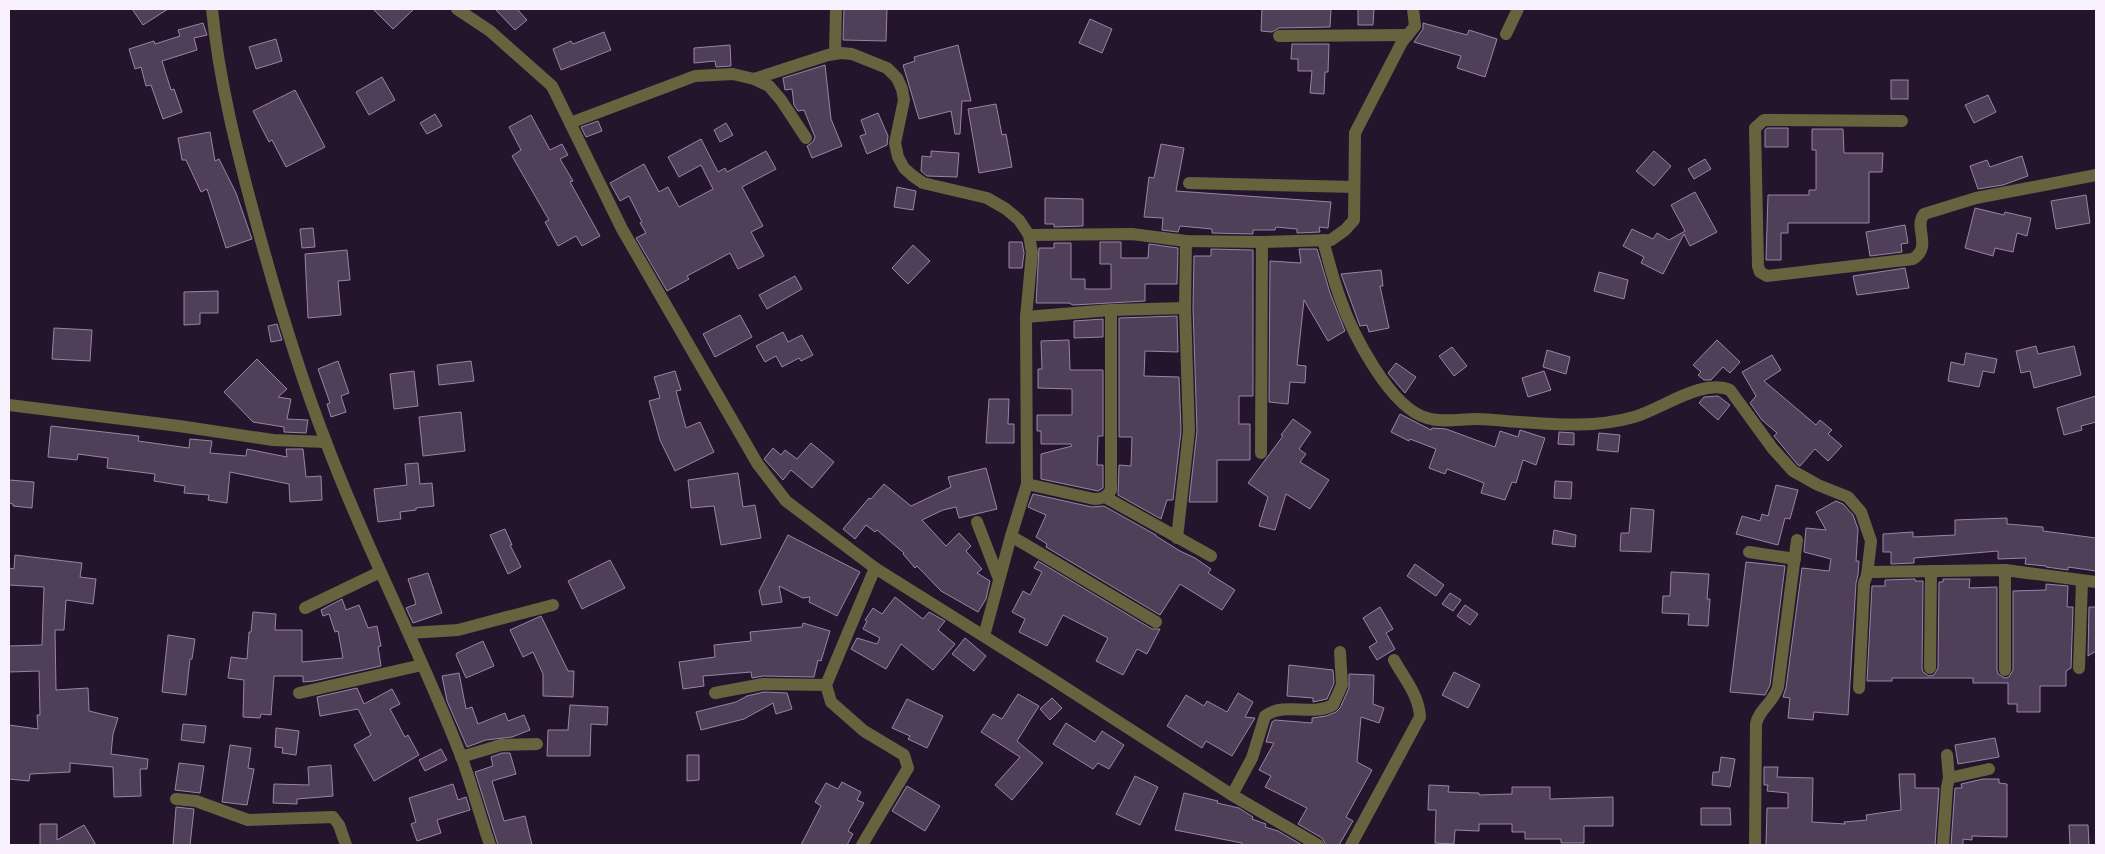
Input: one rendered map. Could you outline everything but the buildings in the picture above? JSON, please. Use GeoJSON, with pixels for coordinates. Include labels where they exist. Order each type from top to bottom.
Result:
{"type":"FeatureCollection","features":[{"type":"Feature","properties":{"kind":"street"},"geometry":{"type":"LineString","coordinates":[[212,9],[216,44],[239,160],[273,286],[326,442],[380,572],[409,632],[462,757],[490,845]]}},
{"type":"Feature","properties":{"kind":"street"},"geometry":{"type":"LineString","coordinates":[[457,9],[490,31],[552,86],[622,229],[757,464],[786,501],[875,568],[1232,795],[1318,845]]}},
{"type":"Feature","properties":{"kind":"street"},"geometry":{"type":"LineString","coordinates":[[835,54],[836,9]]}},
{"type":"Feature","properties":{"kind":"street"},"geometry":{"type":"LineString","coordinates":[[1029,235],[1132,234],[1186,240],[1262,242],[1331,240],[1345,230],[1354,220],[1355,133],[1414,26],[1413,9]]}},
{"type":"Feature","properties":{"kind":"street"},"geometry":{"type":"LineString","coordinates":[[1506,34],[1518,9]]}},
{"type":"Feature","properties":{"kind":"street"},"geometry":{"type":"LineString","coordinates":[[1279,36],[1408,35]]}},
{"type":"Feature","properties":{"kind":"street"},"geometry":{"type":"LineString","coordinates":[[754,79],[835,54],[852,54],[887,68],[897,78],[904,100],[895,143],[898,156],[904,168],[923,183],[987,198],[1006,209],[1019,220],[1029,235],[1032,253],[1026,317],[1027,484],[1010,536],[984,636]]}},
{"type":"Feature","properties":{"kind":"street"},"geometry":{"type":"LineString","coordinates":[[570,123],[695,76],[733,74],[754,79],[769,86],[781,100],[806,138]]}},
{"type":"Feature","properties":{"kind":"street"},"geometry":{"type":"LineString","coordinates":[[1902,121],[1764,120],[1756,125],[1758,266],[1760,272],[1766,276],[1913,258],[1918,255],[1923,246],[1920,222],[1924,214],[1976,198],[2096,175]]}},
{"type":"Feature","properties":{"kind":"street"},"geometry":{"type":"LineString","coordinates":[[1189,183],[1354,187]]}},
{"type":"Feature","properties":{"kind":"street"},"geometry":{"type":"LineString","coordinates":[[1177,538],[1189,430],[1185,308],[1186,240]]}},
{"type":"Feature","properties":{"kind":"street"},"geometry":{"type":"LineString","coordinates":[[1323,240],[1340,299],[1354,332],[1384,384],[1400,402],[1424,418],[1435,420],[1490,419],[1572,426],[1608,422],[1635,416],[1713,386],[1730,390],[1773,449],[1793,471],[1818,485],[1848,497],[1861,512],[1870,541],[1867,574],[1864,583],[1858,688]]}},
{"type":"Feature","properties":{"kind":"street"},"geometry":{"type":"LineString","coordinates":[[1261,453],[1262,242]]}},
{"type":"Feature","properties":{"kind":"street"},"geometry":{"type":"LineString","coordinates":[[1026,317],[1111,310],[1185,308]]}},
{"type":"Feature","properties":{"kind":"street"},"geometry":{"type":"LineString","coordinates":[[1027,484],[1094,499],[1105,497],[1111,490],[1111,310]]}},
{"type":"Feature","properties":{"kind":"street"},"geometry":{"type":"LineString","coordinates":[[9,405],[179,426],[273,440],[326,442]]}},
{"type":"Feature","properties":{"kind":"street"},"geometry":{"type":"LineString","coordinates":[[1105,497],[1211,556]]}},
{"type":"Feature","properties":{"kind":"street"},"geometry":{"type":"LineString","coordinates":[[978,522],[999,579]]}},
{"type":"Feature","properties":{"kind":"street"},"geometry":{"type":"LineString","coordinates":[[1010,536],[1156,622]]}},
{"type":"Feature","properties":{"kind":"street"},"geometry":{"type":"LineString","coordinates":[[1755,845],[1756,724],[1758,715],[1776,695],[1778,687],[1797,540]]}},
{"type":"Feature","properties":{"kind":"street"},"geometry":{"type":"LineString","coordinates":[[1749,552],[1794,559]]}},
{"type":"Feature","properties":{"kind":"street"},"geometry":{"type":"LineString","coordinates":[[862,845],[908,768],[904,755],[864,731],[831,702],[826,685],[875,568]]}},
{"type":"Feature","properties":{"kind":"street"},"geometry":{"type":"LineString","coordinates":[[1867,574],[1874,571],[2005,570],[2096,582]]}},
{"type":"Feature","properties":{"kind":"street"},"geometry":{"type":"LineString","coordinates":[[2005,570],[2005,670]]}},
{"type":"Feature","properties":{"kind":"street"},"geometry":{"type":"LineString","coordinates":[[1930,668],[1931,571]]}},
{"type":"Feature","properties":{"kind":"street"},"geometry":{"type":"LineString","coordinates":[[305,608],[380,572]]}},
{"type":"Feature","properties":{"kind":"street"},"geometry":{"type":"LineString","coordinates":[[2079,668],[2082,581]]}},
{"type":"Feature","properties":{"kind":"street"},"geometry":{"type":"LineString","coordinates":[[409,632],[458,630],[553,605]]}},
{"type":"Feature","properties":{"kind":"street"},"geometry":{"type":"LineString","coordinates":[[1232,795],[1252,758],[1265,716],[1278,710],[1323,709],[1333,705],[1342,685],[1340,652]]}},
{"type":"Feature","properties":{"kind":"street"},"geometry":{"type":"LineString","coordinates":[[1351,845],[1420,716],[1420,707],[1415,695],[1394,660]]}},
{"type":"Feature","properties":{"kind":"street"},"geometry":{"type":"LineString","coordinates":[[299,693],[422,665]]}},
{"type":"Feature","properties":{"kind":"street"},"geometry":{"type":"LineString","coordinates":[[715,693],[763,684],[826,685]]}},
{"type":"Feature","properties":{"kind":"street"},"geometry":{"type":"LineString","coordinates":[[462,757],[501,745],[537,744]]}},
{"type":"Feature","properties":{"kind":"street"},"geometry":{"type":"LineString","coordinates":[[1943,845],[1946,788],[1949,778],[1947,755]]}},
{"type":"Feature","properties":{"kind":"street"},"geometry":{"type":"LineString","coordinates":[[1949,778],[1990,769]]}},
{"type":"Feature","properties":{"kind":"street"},"geometry":{"type":"LineString","coordinates":[[176,799],[196,801],[248,820],[333,817],[340,825],[346,845]]}}]}
